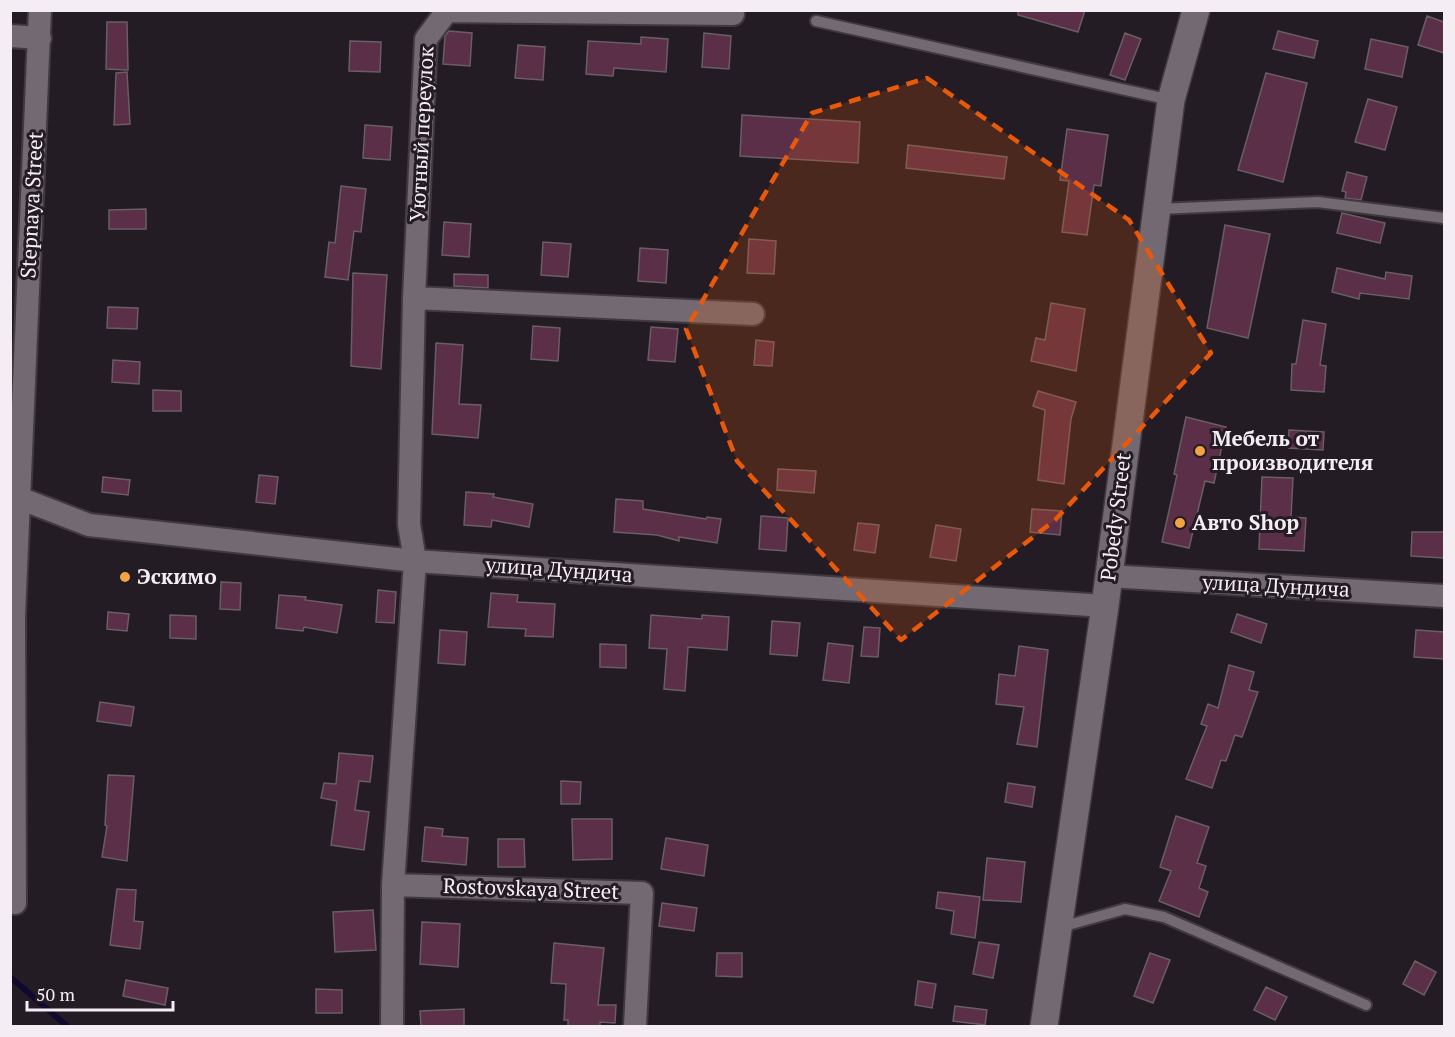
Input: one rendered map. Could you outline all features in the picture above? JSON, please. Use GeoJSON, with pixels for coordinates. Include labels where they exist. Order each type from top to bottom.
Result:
{"type":"FeatureCollection","features":[{"type":"Feature","properties":{"kind":"street","name":"Stepnaya Street"},"geometry":{"type":"LineString","coordinates":[[15,903],[14,627],[40,10]]}},
{"type":"Feature","properties":{"kind":"street","name":"Pobedy Street"},"geometry":{"type":"LineString","coordinates":[[1044,1026],[1105,606],[1171,100],[1196,10]]}},
{"type":"Feature","properties":{"kind":"street","name":"Уютный переулок"},"geometry":{"type":"LineString","coordinates":[[416,561],[409,524],[414,298],[426,39],[447,11],[733,14]]}},
{"type":"Feature","properties":{"kind":"street"},"geometry":{"type":"LineString","coordinates":[[10,36],[40,38]]}},
{"type":"Feature","properties":{"kind":"street"},"geometry":{"type":"LineString","coordinates":[[414,298],[753,314]]}},
{"type":"Feature","properties":{"kind":"street","name":"улица Дундича"},"geometry":{"type":"LineString","coordinates":[[19,498],[89,525],[416,561],[1105,606]]}},
{"type":"Feature","properties":{"kind":"street"},"geometry":{"type":"LineString","coordinates":[[392,1026],[393,885],[416,561]]}},
{"type":"Feature","properties":{"kind":"street","name":"улица Дундича"},"geometry":{"type":"LineString","coordinates":[[1108,576],[1444,596]]}},
{"type":"Feature","properties":{"kind":"street","name":"Rostovskaya Street"},"geometry":{"type":"LineString","coordinates":[[393,885],[642,893],[635,1026]]}},
{"type":"Feature","properties":{"kind":"lane"},"geometry":{"type":"LineString","coordinates":[[816,21],[1171,100]]}},
{"type":"Feature","properties":{"kind":"lane"},"geometry":{"type":"LineString","coordinates":[[1157,209],[1318,202],[1444,218]]}},
{"type":"Feature","properties":{"kind":"lane"},"geometry":{"type":"LineString","coordinates":[[1060,927],[1125,909],[1164,917],[1366,1005]]}},
{"type":"Feature","properties":{"kind":"highlighted area"},"geometry":{"type":"Polygon","coordinates":[[[927,78],[1129,220],[1211,353],[1055,520],[901,640],[737,461],[686,329],[812,113],[927,78]]]}},
{"type":"Feature","properties":{"kind":"building"},"geometry":{"type":"Polygon","coordinates":[[[1018,10],[1085,10],[1078,32],[1018,15],[1018,10]]]}},
{"type":"Feature","properties":{"kind":"building"},"geometry":{"type":"Polygon","coordinates":[[[1427,16],[1444,22],[1444,53],[1418,45],[1427,16]]]}},
{"type":"Feature","properties":{"kind":"building"},"geometry":{"type":"Polygon","coordinates":[[[107,22],[127,22],[128,70],[106,69],[107,22]]]}},
{"type":"Feature","properties":{"kind":"building"},"geometry":{"type":"Polygon","coordinates":[[[449,31],[472,33],[470,66],[443,64],[445,36],[449,31]]]}},
{"type":"Feature","properties":{"kind":"building"},"geometry":{"type":"Polygon","coordinates":[[[1278,31],[1318,41],[1314,58],[1273,49],[1278,31]]]}},
{"type":"Feature","properties":{"kind":"building"},"geometry":{"type":"Polygon","coordinates":[[[704,33],[731,36],[729,69],[702,67],[704,33]]]}},
{"type":"Feature","properties":{"kind":"building"},"geometry":{"type":"Polygon","coordinates":[[[1125,33],[1141,39],[1125,80],[1110,75],[1125,33]]]}},
{"type":"Feature","properties":{"kind":"building"},"geometry":{"type":"Polygon","coordinates":[[[641,37],[668,39],[666,72],[614,68],[613,76],[586,74],[588,41],[641,44],[641,37]]]}},
{"type":"Feature","properties":{"kind":"building"},"geometry":{"type":"Polygon","coordinates":[[[1371,39],[1408,47],[1402,77],[1365,69],[1371,39]]]}},
{"type":"Feature","properties":{"kind":"building"},"geometry":{"type":"Polygon","coordinates":[[[350,41],[381,42],[380,72],[349,71],[350,41]]]}},
{"type":"Feature","properties":{"kind":"building"},"geometry":{"type":"Polygon","coordinates":[[[518,45],[545,47],[543,80],[515,78],[518,45]]]}},
{"type":"Feature","properties":{"kind":"building"},"geometry":{"type":"Polygon","coordinates":[[[127,72],[130,124],[114,125],[116,73],[127,72]]]}},
{"type":"Feature","properties":{"kind":"building"},"geometry":{"type":"Polygon","coordinates":[[[1266,73],[1307,83],[1283,182],[1238,170],[1266,73]]]}},
{"type":"Feature","properties":{"kind":"building"},"geometry":{"type":"Polygon","coordinates":[[[1368,99],[1397,107],[1385,150],[1355,142],[1368,99]]]}},
{"type":"Feature","properties":{"kind":"building"},"geometry":{"type":"Polygon","coordinates":[[[742,115],[860,122],[858,163],[740,156],[742,115]]]}},
{"type":"Feature","properties":{"kind":"building"},"geometry":{"type":"Polygon","coordinates":[[[365,125],[392,127],[390,160],[363,158],[365,125]]]}},
{"type":"Feature","properties":{"kind":"building"},"geometry":{"type":"Polygon","coordinates":[[[1067,129],[1108,135],[1101,186],[1094,185],[1087,235],[1062,232],[1069,181],[1060,180],[1067,129]]]}},
{"type":"Feature","properties":{"kind":"building"},"geometry":{"type":"Polygon","coordinates":[[[908,145],[1007,157],[1004,179],[906,168],[908,145]]]}},
{"type":"Feature","properties":{"kind":"building"},"geometry":{"type":"Polygon","coordinates":[[[1347,172],[1367,177],[1361,200],[1345,198],[1346,192],[1342,191],[1347,172]]]}},
{"type":"Feature","properties":{"kind":"building"},"geometry":{"type":"Polygon","coordinates":[[[341,186],[366,189],[361,232],[354,231],[348,280],[325,277],[329,242],[335,243],[341,186]]]}},
{"type":"Feature","properties":{"kind":"building"},"geometry":{"type":"Polygon","coordinates":[[[146,209],[146,229],[109,229],[109,210],[146,209]]]}},
{"type":"Feature","properties":{"kind":"building"},"geometry":{"type":"Polygon","coordinates":[[[1342,213],[1385,223],[1380,243],[1337,233],[1342,213]]]}},
{"type":"Feature","properties":{"kind":"building"},"geometry":{"type":"Polygon","coordinates":[[[444,222],[471,224],[469,257],[442,255],[444,222]]]}},
{"type":"Feature","properties":{"kind":"building"},"geometry":{"type":"Polygon","coordinates":[[[1225,225],[1270,234],[1248,338],[1207,328],[1225,225]]]}},
{"type":"Feature","properties":{"kind":"building"},"geometry":{"type":"Polygon","coordinates":[[[749,239],[776,241],[774,274],[747,273],[749,239]]]}},
{"type":"Feature","properties":{"kind":"building"},"geometry":{"type":"Polygon","coordinates":[[[543,242],[571,244],[568,277],[541,275],[543,242]]]}},
{"type":"Feature","properties":{"kind":"building"},"geometry":{"type":"Polygon","coordinates":[[[640,248],[668,250],[666,283],[638,281],[640,248]]]}},
{"type":"Feature","properties":{"kind":"building"},"geometry":{"type":"Polygon","coordinates":[[[1337,268],[1385,279],[1386,272],[1412,276],[1409,299],[1360,293],[1359,299],[1332,292],[1337,268]]]}},
{"type":"Feature","properties":{"kind":"building"},"geometry":{"type":"Polygon","coordinates":[[[353,273],[387,275],[381,369],[351,366],[353,273]]]}},
{"type":"Feature","properties":{"kind":"building"},"geometry":{"type":"Polygon","coordinates":[[[454,274],[488,275],[488,288],[454,286],[454,274]]]}},
{"type":"Feature","properties":{"kind":"building"},"geometry":{"type":"Polygon","coordinates":[[[1051,303],[1085,309],[1076,371],[1031,361],[1036,338],[1045,340],[1051,303]]]}},
{"type":"Feature","properties":{"kind":"building"},"geometry":{"type":"Polygon","coordinates":[[[108,307],[138,308],[137,329],[107,328],[108,307]]]}},
{"type":"Feature","properties":{"kind":"building"},"geometry":{"type":"Polygon","coordinates":[[[1303,320],[1326,324],[1320,365],[1326,366],[1324,392],[1291,390],[1292,364],[1296,364],[1303,320]]]}},
{"type":"Feature","properties":{"kind":"building"},"geometry":{"type":"Polygon","coordinates":[[[533,326],[560,328],[558,361],[531,359],[533,326]]]}},
{"type":"Feature","properties":{"kind":"building"},"geometry":{"type":"Polygon","coordinates":[[[651,327],[678,329],[675,362],[648,360],[651,327]]]}},
{"type":"Feature","properties":{"kind":"building"},"geometry":{"type":"Polygon","coordinates":[[[756,340],[774,342],[772,366],[754,365],[756,340]]]}},
{"type":"Feature","properties":{"kind":"building"},"geometry":{"type":"Polygon","coordinates":[[[436,343],[463,345],[459,404],[481,405],[478,438],[432,434],[436,343]]]}},
{"type":"Feature","properties":{"kind":"building"},"geometry":{"type":"Polygon","coordinates":[[[113,360],[140,362],[139,384],[112,382],[113,360]]]}},
{"type":"Feature","properties":{"kind":"building"},"geometry":{"type":"Polygon","coordinates":[[[153,390],[181,391],[181,411],[153,411],[153,390]]]}},
{"type":"Feature","properties":{"kind":"building"},"geometry":{"type":"Polygon","coordinates":[[[1038,391],[1076,402],[1071,419],[1064,484],[1038,480],[1045,410],[1033,406],[1038,391]]]}},
{"type":"Feature","properties":{"kind":"building"},"geometry":{"type":"Polygon","coordinates":[[[1186,417],[1226,427],[1214,483],[1205,481],[1189,548],[1162,542],[1177,475],[1174,474],[1186,417]]]}},
{"type":"Feature","properties":{"kind":"building"},"geometry":{"type":"Polygon","coordinates":[[[1289,430],[1324,432],[1323,450],[1288,448],[1289,430]]]}},
{"type":"Feature","properties":{"kind":"building"},"geometry":{"type":"Polygon","coordinates":[[[778,469],[816,471],[814,493],[777,490],[778,469]]]}},
{"type":"Feature","properties":{"kind":"building"},"geometry":{"type":"Polygon","coordinates":[[[259,475],[278,477],[275,504],[256,502],[259,475]]]}},
{"type":"Feature","properties":{"kind":"building"},"geometry":{"type":"Polygon","coordinates":[[[103,477],[130,480],[128,495],[102,492],[103,477]]]}},
{"type":"Feature","properties":{"kind":"building"},"geometry":{"type":"Polygon","coordinates":[[[1262,477],[1293,478],[1291,517],[1306,518],[1304,551],[1259,549],[1262,477]]]}},
{"type":"Feature","properties":{"kind":"building"},"geometry":{"type":"Polygon","coordinates":[[[466,492],[494,494],[493,497],[533,504],[529,527],[492,520],[491,527],[464,525],[466,492]]]}},
{"type":"Feature","properties":{"kind":"building"},"geometry":{"type":"Polygon","coordinates":[[[616,499],[643,501],[643,509],[706,519],[707,517],[721,519],[717,543],[679,537],[679,541],[657,535],[614,532],[616,499]]]}},
{"type":"Feature","properties":{"kind":"building"},"geometry":{"type":"Polygon","coordinates":[[[1032,509],[1062,511],[1060,535],[1030,532],[1032,509]]]}},
{"type":"Feature","properties":{"kind":"building"},"geometry":{"type":"Polygon","coordinates":[[[761,516],[788,518],[786,551],[759,549],[761,516]]]}},
{"type":"Feature","properties":{"kind":"building"},"geometry":{"type":"Polygon","coordinates":[[[858,523],[879,525],[875,553],[854,550],[858,523]]]}},
{"type":"Feature","properties":{"kind":"building"},"geometry":{"type":"Polygon","coordinates":[[[936,525],[961,529],[956,561],[930,557],[936,525]]]}},
{"type":"Feature","properties":{"kind":"building"},"geometry":{"type":"Polygon","coordinates":[[[1412,532],[1444,532],[1444,558],[1411,556],[1412,532]]]}},
{"type":"Feature","properties":{"kind":"building"},"geometry":{"type":"Polygon","coordinates":[[[221,582],[241,583],[240,610],[220,609],[221,582]]]}},
{"type":"Feature","properties":{"kind":"building"},"geometry":{"type":"Polygon","coordinates":[[[378,590],[396,592],[394,623],[376,622],[378,590]]]}},
{"type":"Feature","properties":{"kind":"building"},"geometry":{"type":"Polygon","coordinates":[[[491,593],[518,595],[517,602],[555,604],[553,637],[525,636],[526,629],[488,627],[491,593]]]}},
{"type":"Feature","properties":{"kind":"building"},"geometry":{"type":"Polygon","coordinates":[[[279,595],[306,597],[305,600],[342,605],[337,633],[304,627],[303,631],[276,628],[279,595]]]}},
{"type":"Feature","properties":{"kind":"building"},"geometry":{"type":"Polygon","coordinates":[[[108,612],[129,614],[127,631],[107,629],[108,612]]]}},
{"type":"Feature","properties":{"kind":"building"},"geometry":{"type":"Polygon","coordinates":[[[1237,614],[1267,624],[1261,643],[1231,632],[1237,614]]]}},
{"type":"Feature","properties":{"kind":"building"},"geometry":{"type":"Polygon","coordinates":[[[170,615],[196,616],[196,639],[170,638],[170,615]]]}},
{"type":"Feature","properties":{"kind":"building"},"geometry":{"type":"Polygon","coordinates":[[[651,615],[702,619],[702,615],[729,617],[727,650],[688,647],[685,691],[664,689],[667,649],[649,648],[651,615]]]}},
{"type":"Feature","properties":{"kind":"building"},"geometry":{"type":"Polygon","coordinates":[[[772,621],[800,623],[797,656],[770,654],[772,621]]]}},
{"type":"Feature","properties":{"kind":"building"},"geometry":{"type":"Polygon","coordinates":[[[864,627],[880,628],[878,657],[861,656],[864,627]]]}},
{"type":"Feature","properties":{"kind":"building"},"geometry":{"type":"Polygon","coordinates":[[[440,630],[467,632],[465,665],[438,663],[440,630]]]}},
{"type":"Feature","properties":{"kind":"building"},"geometry":{"type":"Polygon","coordinates":[[[1416,630],[1444,632],[1444,659],[1414,657],[1416,630]]]}},
{"type":"Feature","properties":{"kind":"building"},"geometry":{"type":"Polygon","coordinates":[[[828,643],[853,646],[849,683],[823,680],[828,643]]]}},
{"type":"Feature","properties":{"kind":"building"},"geometry":{"type":"Polygon","coordinates":[[[600,644],[626,645],[626,668],[600,667],[600,644]]]}},
{"type":"Feature","properties":{"kind":"building"},"geometry":{"type":"Polygon","coordinates":[[[1019,646],[1048,650],[1037,747],[1017,744],[1024,707],[996,704],[999,674],[1015,676],[1019,646]]]}},
{"type":"Feature","properties":{"kind":"building"},"geometry":{"type":"Polygon","coordinates":[[[1229,665],[1254,672],[1249,690],[1258,692],[1242,737],[1235,735],[1226,761],[1221,760],[1212,788],[1186,779],[1207,726],[1201,724],[1208,704],[1218,708],[1229,665]]]}},
{"type":"Feature","properties":{"kind":"building"},"geometry":{"type":"Polygon","coordinates":[[[100,702],[134,707],[131,726],[97,721],[100,702]]]}},
{"type":"Feature","properties":{"kind":"building"},"geometry":{"type":"Polygon","coordinates":[[[339,753],[373,756],[370,782],[359,781],[355,810],[369,812],[364,850],[331,845],[337,801],[321,798],[324,783],[336,784],[339,753]]]}},
{"type":"Feature","properties":{"kind":"building"},"geometry":{"type":"Polygon","coordinates":[[[108,775],[134,776],[127,861],[102,857],[107,826],[105,825],[108,775]]]}},
{"type":"Feature","properties":{"kind":"building"},"geometry":{"type":"Polygon","coordinates":[[[561,781],[581,782],[580,804],[561,804],[561,781]]]}},
{"type":"Feature","properties":{"kind":"building"},"geometry":{"type":"Polygon","coordinates":[[[1008,783],[1035,787],[1032,807],[1005,802],[1008,783]]]}},
{"type":"Feature","properties":{"kind":"building"},"geometry":{"type":"Polygon","coordinates":[[[1176,816],[1209,827],[1197,863],[1206,866],[1199,888],[1208,892],[1199,917],[1159,901],[1171,871],[1160,867],[1176,816]]]}},
{"type":"Feature","properties":{"kind":"building"},"geometry":{"type":"Polygon","coordinates":[[[572,819],[612,819],[612,859],[573,860],[572,819]]]}},
{"type":"Feature","properties":{"kind":"building"},"geometry":{"type":"Polygon","coordinates":[[[425,827],[443,829],[442,836],[468,838],[466,865],[422,861],[425,827]]]}},
{"type":"Feature","properties":{"kind":"building"},"geometry":{"type":"Polygon","coordinates":[[[666,838],[708,845],[704,876],[661,869],[666,838]]]}},
{"type":"Feature","properties":{"kind":"building"},"geometry":{"type":"Polygon","coordinates":[[[498,839],[524,839],[525,867],[498,867],[498,839]]]}},
{"type":"Feature","properties":{"kind":"building"},"geometry":{"type":"Polygon","coordinates":[[[987,858],[1025,862],[1021,902],[983,900],[987,858]]]}},
{"type":"Feature","properties":{"kind":"building"},"geometry":{"type":"Polygon","coordinates":[[[117,889],[136,890],[134,921],[143,922],[140,949],[110,945],[117,889]]]}},
{"type":"Feature","properties":{"kind":"building"},"geometry":{"type":"Polygon","coordinates":[[[938,892],[980,897],[975,938],[951,934],[954,911],[936,908],[938,892]]]}},
{"type":"Feature","properties":{"kind":"building"},"geometry":{"type":"Polygon","coordinates":[[[662,903],[697,908],[694,931],[659,926],[662,903]]]}},
{"type":"Feature","properties":{"kind":"building"},"geometry":{"type":"Polygon","coordinates":[[[373,910],[376,950],[335,952],[333,912],[373,910]]]}},
{"type":"Feature","properties":{"kind":"building"},"geometry":{"type":"Polygon","coordinates":[[[422,922],[460,924],[458,967],[420,964],[422,922]]]}},
{"type":"Feature","properties":{"kind":"building"},"geometry":{"type":"Polygon","coordinates":[[[979,942],[999,945],[993,978],[973,974],[979,942]]]}},
{"type":"Feature","properties":{"kind":"building"},"geometry":{"type":"Polygon","coordinates":[[[554,943],[604,948],[598,1005],[616,1005],[615,1023],[600,1022],[600,1026],[568,1026],[568,1020],[564,1020],[566,984],[551,983],[554,943]]]}},
{"type":"Feature","properties":{"kind":"building"},"geometry":{"type":"Polygon","coordinates":[[[717,953],[742,953],[742,977],[716,976],[717,953]]]}},
{"type":"Feature","properties":{"kind":"building"},"geometry":{"type":"Polygon","coordinates":[[[1150,953],[1170,960],[1153,1003],[1134,996],[1150,953]]]}},
{"type":"Feature","properties":{"kind":"building"},"geometry":{"type":"Polygon","coordinates":[[[1415,961],[1436,972],[1424,995],[1403,984],[1415,961]]]}},
{"type":"Feature","properties":{"kind":"building"},"geometry":{"type":"Polygon","coordinates":[[[126,980],[168,988],[165,1005],[123,996],[126,980]]]}},
{"type":"Feature","properties":{"kind":"building"},"geometry":{"type":"Polygon","coordinates":[[[918,981],[936,984],[932,1008],[915,1005],[918,981]]]}},
{"type":"Feature","properties":{"kind":"building"},"geometry":{"type":"Polygon","coordinates":[[[1266,987],[1287,997],[1275,1020],[1254,1010],[1266,987]]]}},
{"type":"Feature","properties":{"kind":"building"},"geometry":{"type":"Polygon","coordinates":[[[316,989],[342,990],[342,1013],[316,1013],[316,989]]]}},
{"type":"Feature","properties":{"kind":"building"},"geometry":{"type":"Polygon","coordinates":[[[955,1006],[987,1010],[985,1025],[953,1021],[955,1006]]]}},
{"type":"Feature","properties":{"kind":"building"},"geometry":{"type":"Polygon","coordinates":[[[464,1009],[464,1026],[421,1026],[420,1011],[464,1009]]]}},
{"type":"Feature","properties":{"kind":"waterway"},"geometry":{"type":"LineString","coordinates":[[10,977],[67,1026]]}},
{"type":"Feature","properties":{"kind":"place","name":"Мебель от производителя"},"geometry":{"type":"Point","coordinates":[1200,451]}},
{"type":"Feature","properties":{"kind":"place","name":"Авто Shop"},"geometry":{"type":"Point","coordinates":[1180,523]}},
{"type":"Feature","properties":{"kind":"place","name":"Эскимо"},"geometry":{"type":"Point","coordinates":[125,577]}}]}
